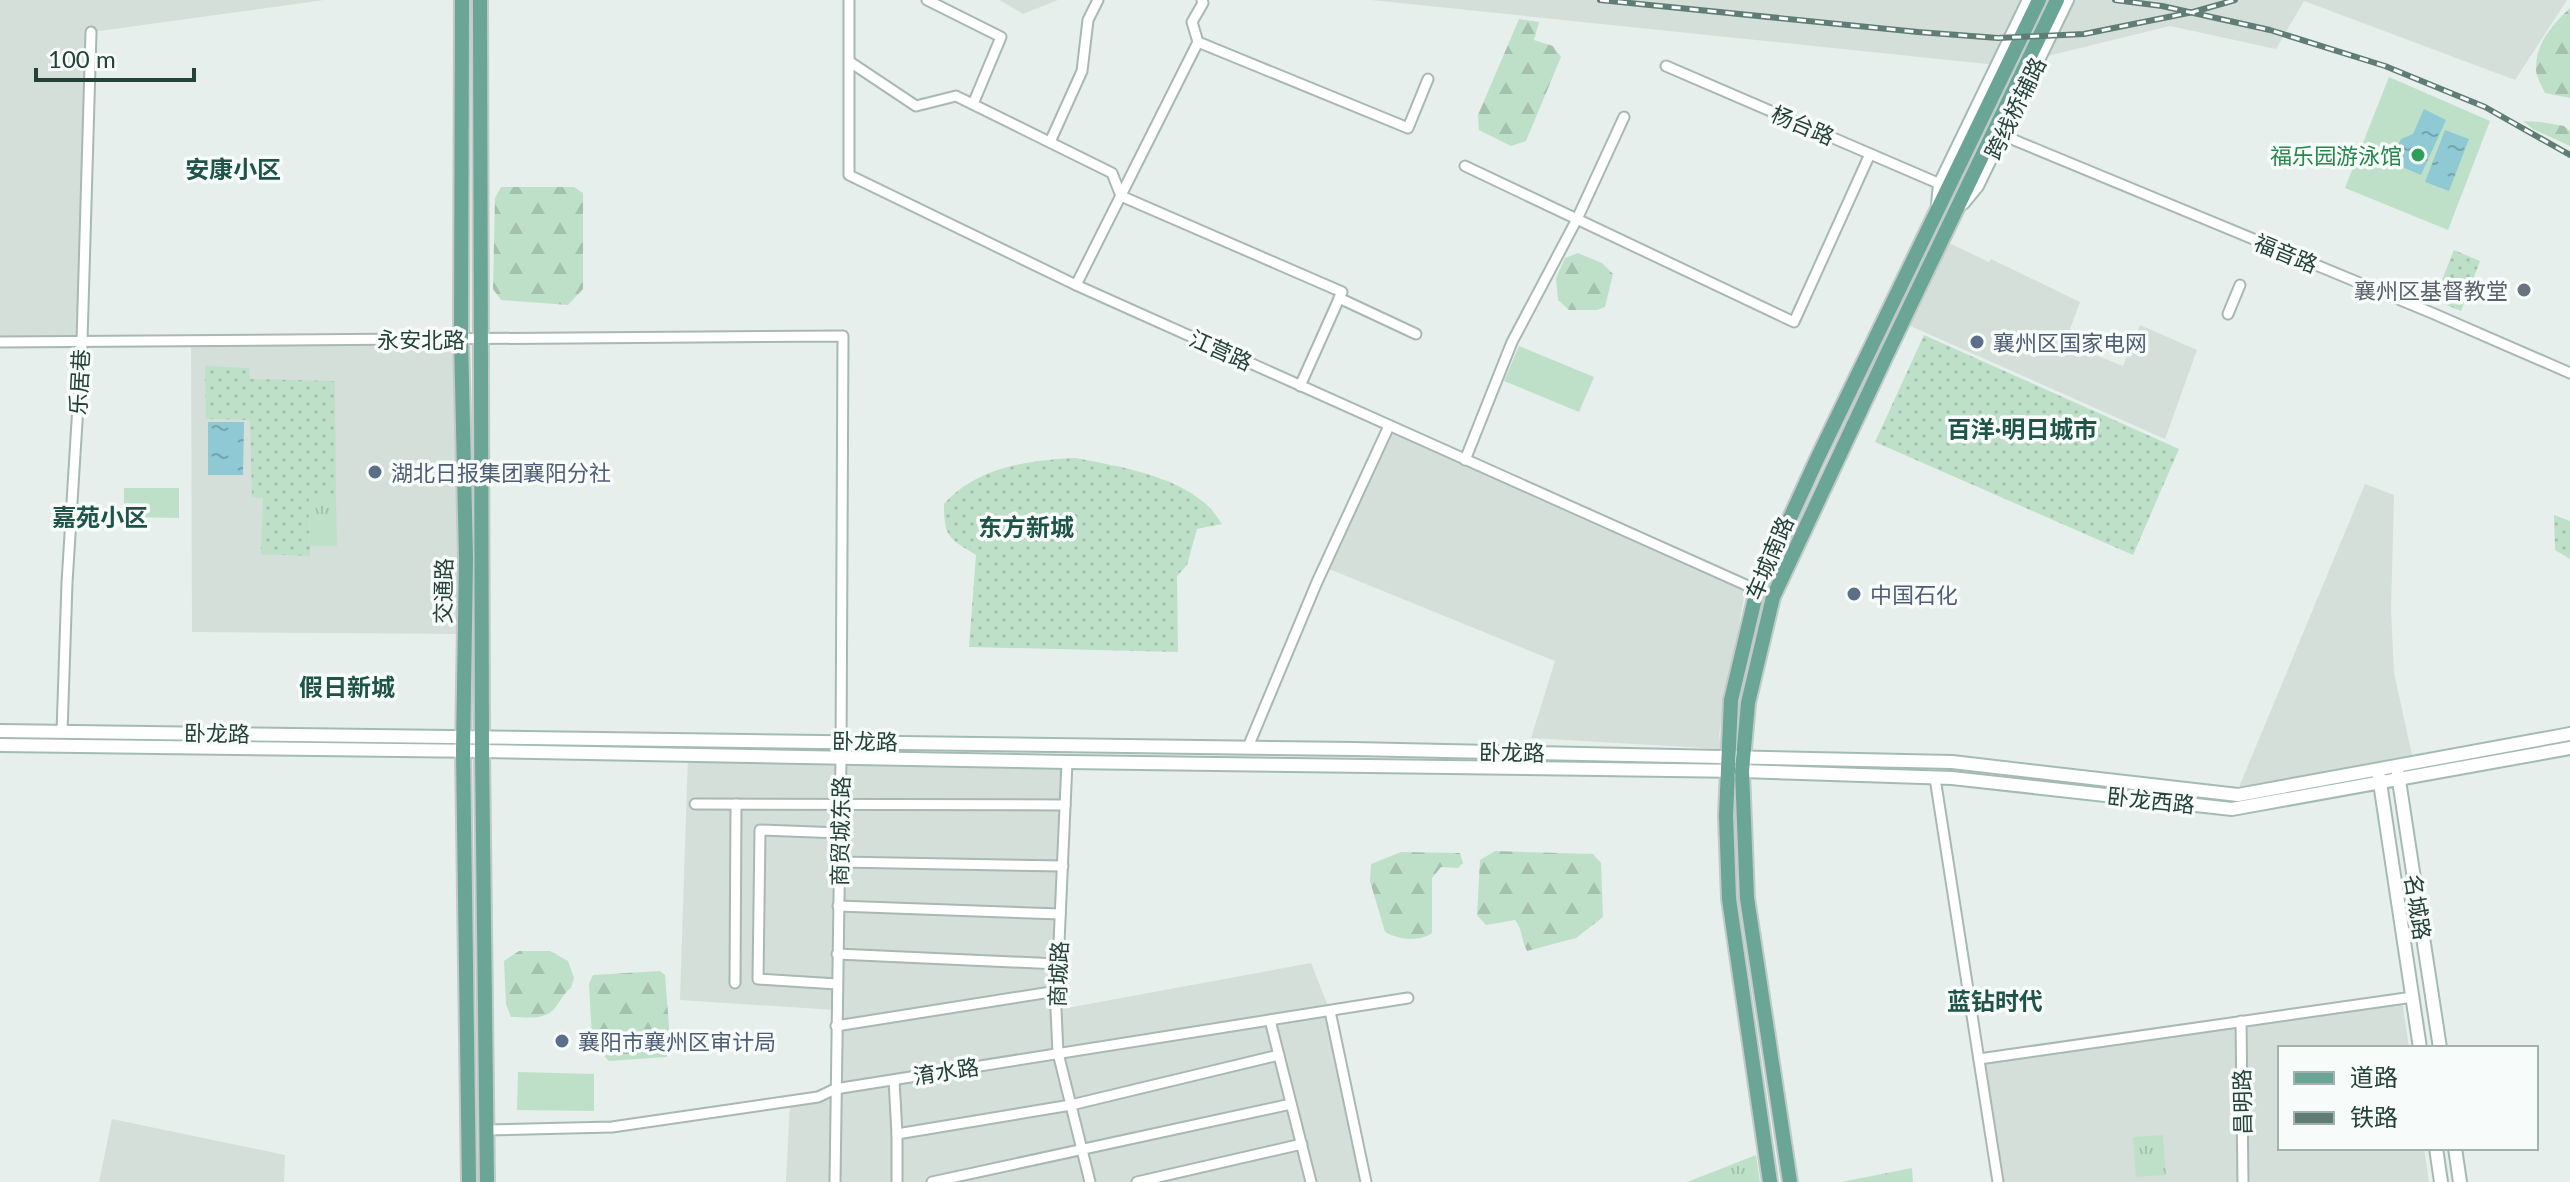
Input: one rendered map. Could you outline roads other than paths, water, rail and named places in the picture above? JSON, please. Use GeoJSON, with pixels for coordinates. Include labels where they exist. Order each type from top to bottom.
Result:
{"type":"FeatureCollection","features":[{"type":"Feature","properties":{"kind":"main road","name":"交通路"},"geometry":{"type":"LineString","coordinates":[[462,0],[461,339],[466,558],[463,743],[469,1182]]}},
{"type":"Feature","properties":{"kind":"main road","name":"交通路"},"geometry":{"type":"LineString","coordinates":[[480,0],[482,744],[487,1182]]}},
{"type":"Feature","properties":{"kind":"main road","name":"跨线桥辅路"},"geometry":{"type":"LineString","coordinates":[[1937,214],[1940,184],[2029,0]]}},
{"type":"Feature","properties":{"kind":"main road","name":"车城南路"},"geometry":{"type":"LineString","coordinates":[[1790,1182],[1747,898],[1731,700],[1757,590],[2039,0]]}},
{"type":"Feature","properties":{"kind":"main road","name":"车城南路"},"geometry":{"type":"LineString","coordinates":[[1770,1182],[1729,899],[1735,764],[1773,597],[2057,0]]}},
{"type":"Feature","properties":{"kind":"main road","name":"跨线桥辅路"},"geometry":{"type":"LineString","coordinates":[[1955,211],[1977,186],[2067,0]]}},
{"type":"Feature","properties":{"kind":"main road","name":"卧龙路"},"geometry":{"type":"LineString","coordinates":[[0,731],[1067,762],[1735,764]]}},
{"type":"Feature","properties":{"kind":"main road","name":"卧龙西路"},"geometry":{"type":"LineString","coordinates":[[2398,772],[2570,734]]}},
{"type":"Feature","properties":{"kind":"main road","name":"卧龙路"},"geometry":{"type":"LineString","coordinates":[[482,744],[841,741],[1248,747],[1735,764]]}},
{"type":"Feature","properties":{"kind":"main road","name":"卧龙路"},"geometry":{"type":"LineString","coordinates":[[0,745],[463,743]]}},
{"type":"Feature","properties":{"kind":"main road","name":"卧龙西路"},"geometry":{"type":"LineString","coordinates":[[1735,764],[1952,762],[2238,795],[2570,748]]}},
{"type":"Feature","properties":{"kind":"main road","name":"卧龙西路"},"geometry":{"type":"LineString","coordinates":[[1735,764],[1935,778],[2232,809],[2379,775]]}},
{"type":"Feature","properties":{"kind":"main road","name":"名城路"},"geometry":{"type":"LineString","coordinates":[[2398,772],[2440,1046]]}},
{"type":"Feature","properties":{"kind":"main road","name":"名城路"},"geometry":{"type":"LineString","coordinates":[[2379,775],[2420,1046]]}},
{"type":"Feature","properties":{"kind":"main road"},"geometry":{"type":"LineString","coordinates":[[2436,1150],[2441,1182]]}},
{"type":"Feature","properties":{"kind":"main road"},"geometry":{"type":"LineString","coordinates":[[2455,1150],[2460,1182]]}},
{"type":"Feature","properties":{"kind":"street","name":"江营路"},"geometry":{"type":"LineString","coordinates":[[849,0],[849,175],[1076,285],[1757,590]]}},
{"type":"Feature","properties":{"kind":"street"},"geometry":{"type":"LineString","coordinates":[[927,0],[1001,37],[973,104]]}},
{"type":"Feature","properties":{"kind":"street"},"geometry":{"type":"LineString","coordinates":[[1050,142],[1082,71],[1088,20],[1098,0]]}},
{"type":"Feature","properties":{"kind":"street"},"geometry":{"type":"LineString","coordinates":[[1076,285],[1198,42],[1192,22],[1202,0]]}},
{"type":"Feature","properties":{"kind":"street","name":"乐居巷"},"geometry":{"type":"LineString","coordinates":[[62,732],[67,583],[82,341],[91,32]]}},
{"type":"Feature","properties":{"kind":"street"},"geometry":{"type":"LineString","coordinates":[[1198,42],[1408,128],[1428,79]]}},
{"type":"Feature","properties":{"kind":"street"},"geometry":{"type":"LineString","coordinates":[[850,62],[916,106],[956,96],[1112,173],[1121,196],[1342,292],[1300,386]]}},
{"type":"Feature","properties":{"kind":"street","name":"杨台路"},"geometry":{"type":"LineString","coordinates":[[1666,66],[1940,184]]}},
{"type":"Feature","properties":{"kind":"street"},"geometry":{"type":"LineString","coordinates":[[1465,460],[1512,342],[1577,219],[1624,117]]}},
{"type":"Feature","properties":{"kind":"street","name":"福音路"},"geometry":{"type":"LineString","coordinates":[[2002,135],[2570,373]]}},
{"type":"Feature","properties":{"kind":"street"},"geometry":{"type":"LineString","coordinates":[[1465,166],[1794,322],[1870,154]]}},
{"type":"Feature","properties":{"kind":"street"},"geometry":{"type":"LineString","coordinates":[[2228,314],[2240,285]]}},
{"type":"Feature","properties":{"kind":"street"},"geometry":{"type":"LineString","coordinates":[[1339,298],[1416,334]]}},
{"type":"Feature","properties":{"kind":"street","name":"永安北路"},"geometry":{"type":"LineString","coordinates":[[0,342],[843,336]]}},
{"type":"Feature","properties":{"kind":"street","name":"商贸城东路"},"geometry":{"type":"LineString","coordinates":[[835,1182],[843,336]]}},
{"type":"Feature","properties":{"kind":"street"},"geometry":{"type":"LineString","coordinates":[[1248,747],[1317,582],[1389,426]]}},
{"type":"Feature","properties":{"kind":"street","name":"商城路"},"geometry":{"type":"LineString","coordinates":[[1067,762],[1057,991],[1058,1053],[1090,1182]]}},
{"type":"Feature","properties":{"kind":"street"},"geometry":{"type":"LineString","coordinates":[[1935,778],[1998,1182]]}},
{"type":"Feature","properties":{"kind":"street"},"geometry":{"type":"LineString","coordinates":[[695,804],[1065,805]]}},
{"type":"Feature","properties":{"kind":"street"},"geometry":{"type":"LineString","coordinates":[[735,983],[736,804]]}},
{"type":"Feature","properties":{"kind":"street"},"geometry":{"type":"LineString","coordinates":[[837,984],[758,979],[760,830],[840,833]]}},
{"type":"Feature","properties":{"kind":"street"},"geometry":{"type":"LineString","coordinates":[[839,862],[1063,866]]}},
{"type":"Feature","properties":{"kind":"street"},"geometry":{"type":"LineString","coordinates":[[838,906],[1060,914]]}},
{"type":"Feature","properties":{"kind":"street"},"geometry":{"type":"LineString","coordinates":[[837,954],[1058,964]]}},
{"type":"Feature","properties":{"kind":"street"},"geometry":{"type":"LineString","coordinates":[[836,1026],[1057,991]]}},
{"type":"Feature","properties":{"kind":"street"},"geometry":{"type":"LineString","coordinates":[[1979,1059],[2413,997]]}},
{"type":"Feature","properties":{"kind":"street","name":"淯水路"},"geometry":{"type":"LineString","coordinates":[[485,1130],[612,1127],[818,1097],[835,1089],[1408,998]]}},
{"type":"Feature","properties":{"kind":"street"},"geometry":{"type":"LineString","coordinates":[[1330,1011],[1366,1182]]}},
{"type":"Feature","properties":{"kind":"street"},"geometry":{"type":"LineString","coordinates":[[1270,1020],[1311,1182]]}},
{"type":"Feature","properties":{"kind":"street","name":"昌明路"},"geometry":{"type":"LineString","coordinates":[[2241,1021],[2243,1182]]}},
{"type":"Feature","properties":{"kind":"street"},"geometry":{"type":"LineString","coordinates":[[897,1134],[1071,1105],[1279,1055]]}},
{"type":"Feature","properties":{"kind":"street"},"geometry":{"type":"LineString","coordinates":[[894,1080],[897,1182]]}},
{"type":"Feature","properties":{"kind":"street"},"geometry":{"type":"LineString","coordinates":[[932,1182],[1291,1104]]}},
{"type":"Feature","properties":{"kind":"street"},"geometry":{"type":"LineString","coordinates":[[1137,1182],[1302,1144]]}},
{"type":"Feature","properties":{"kind":"water"},"geometry":{"type":"Polygon","coordinates":[[[2424,109],[2446,120],[2421,175],[2400,166],[2402,160],[2396,150],[2401,139],[2413,134],[2424,109]]]}},
{"type":"Feature","properties":{"kind":"water"},"geometry":{"type":"Polygon","coordinates":[[[2445,130],[2469,139],[2449,191],[2425,182],[2445,130]]]}},
{"type":"Feature","properties":{"kind":"water"},"geometry":{"type":"Polygon","coordinates":[[[208,422],[244,422],[243,475],[208,475],[208,422]]]}},
{"type":"Feature","properties":{"kind":"railway"},"geometry":{"type":"LineString","coordinates":[[1600,0],[1998,38],[2084,34],[2193,12],[2235,0]]}},
{"type":"Feature","properties":{"kind":"railway"},"geometry":{"type":"LineString","coordinates":[[2115,0],[2162,6],[2270,30],[2385,66],[2485,107],[2570,155]]}},
{"type":"Feature","properties":{"kind":"place","name":"福乐园游泳馆"},"geometry":{"type":"Point","coordinates":[2418,155]}},
{"type":"Feature","properties":{"kind":"place","name":"襄州区基督教堂"},"geometry":{"type":"Point","coordinates":[2524,290]}},
{"type":"Feature","properties":{"kind":"place","name":"襄州区国家电网"},"geometry":{"type":"Point","coordinates":[1977,342]}},
{"type":"Feature","properties":{"kind":"place","name":"湖北日报集团襄阳分社"},"geometry":{"type":"Point","coordinates":[375,472]}},
{"type":"Feature","properties":{"kind":"place","name":"中国石化"},"geometry":{"type":"Point","coordinates":[1854,594]}},
{"type":"Feature","properties":{"kind":"place","name":"襄阳市襄州区审计局"},"geometry":{"type":"Point","coordinates":[562,1041]}},
{"type":"Feature","properties":{"kind":"district","name":"安康小区"},"geometry":{"type":"Point","coordinates":[233,168]}},
{"type":"Feature","properties":{"kind":"district","name":"百洋·明日城市"},"geometry":{"type":"Point","coordinates":[2022,428]}},
{"type":"Feature","properties":{"kind":"district","name":"嘉苑小区"},"geometry":{"type":"Point","coordinates":[100,516]}},
{"type":"Feature","properties":{"kind":"district","name":"东方新城"},"geometry":{"type":"Point","coordinates":[1026,526]}},
{"type":"Feature","properties":{"kind":"district","name":"假日新城"},"geometry":{"type":"Point","coordinates":[347,686]}},
{"type":"Feature","properties":{"kind":"district","name":"蓝钻时代"},"geometry":{"type":"Point","coordinates":[1995,1000]}}]}
